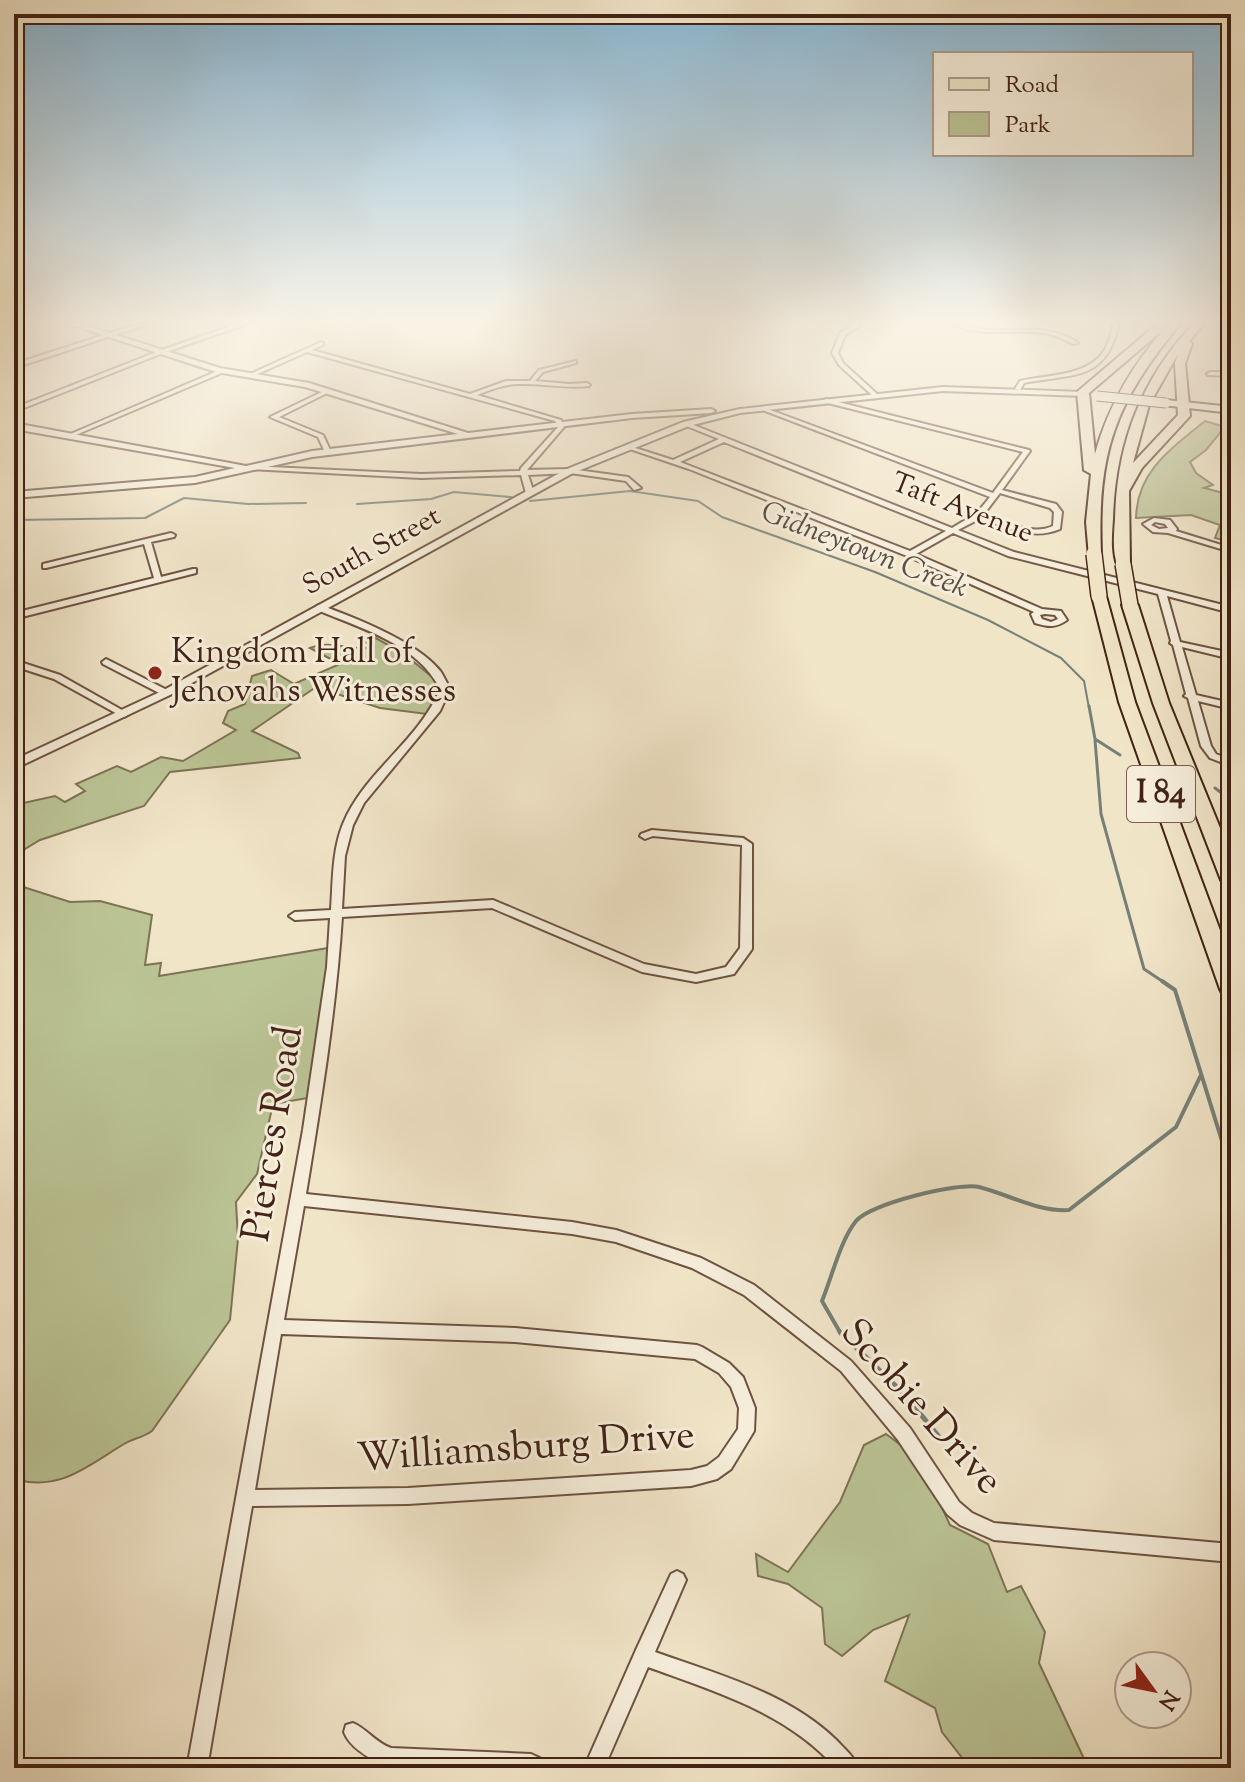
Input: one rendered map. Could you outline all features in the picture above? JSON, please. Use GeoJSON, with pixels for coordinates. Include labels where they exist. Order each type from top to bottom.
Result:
{"type":"FeatureCollection","features":[{"type":"Feature","properties":{"kind":"highway"},"geometry":{"type":"LineString","coordinates":[[1084,407],[1093,505]]}},
{"type":"Feature","properties":{"kind":"highway","name":"I 84"},"geometry":{"type":"LineString","coordinates":[[1115,407],[1099,459],[1093,505],[1099,596],[1127,702],[1231,989]]}},
{"type":"Feature","properties":{"kind":"highway","name":"I 84"},"geometry":{"type":"LineString","coordinates":[[1141,407],[1127,449],[1120,509],[1123,564],[1130,605],[1152,678],[1231,880]]}},
{"type":"Feature","properties":{"kind":"highway"},"geometry":{"type":"LineString","coordinates":[[1120,509],[1132,473],[1179,424],[1185,412],[1184,407]]}},
{"type":"Feature","properties":{"kind":"main road"},"geometry":{"type":"LineString","coordinates":[[1204,407],[1231,410]]}},
{"type":"Feature","properties":{"kind":"street"},"geometry":{"type":"LineString","coordinates":[[69,436],[137,407]]}},
{"type":"Feature","properties":{"kind":"street"},"geometry":{"type":"LineString","coordinates":[[294,407],[273,417],[321,436],[328,452]]}},
{"type":"Feature","properties":{"kind":"street"},"geometry":{"type":"LineString","coordinates":[[379,407],[468,435]]}},
{"type":"Feature","properties":{"kind":"street"},"geometry":{"type":"LineString","coordinates":[[514,407],[552,418],[562,425]]}},
{"type":"Feature","properties":{"kind":"street"},"geometry":{"type":"LineString","coordinates":[[14,495],[195,480],[328,452],[468,435],[685,411],[777,407]]}},
{"type":"Feature","properties":{"kind":"street"},"geometry":{"type":"LineString","coordinates":[[851,407],[1004,444],[1027,453],[980,515],[910,554]]}},
{"type":"Feature","properties":{"kind":"street"},"geometry":{"type":"LineString","coordinates":[[763,409],[997,493],[1053,506],[1058,512],[1057,527],[1050,532],[1034,531],[980,515]]}},
{"type":"Feature","properties":{"kind":"street","name":"South Street"},"geometry":{"type":"LineString","coordinates":[[14,765],[166,693],[570,471],[686,424],[763,409]]}},
{"type":"Feature","properties":{"kind":"street","name":"Taft Avenue"},"geometry":{"type":"LineString","coordinates":[[686,424],[1035,561],[1231,610]]}},
{"type":"Feature","properties":{"kind":"street"},"geometry":{"type":"LineString","coordinates":[[522,474],[562,425]]}},
{"type":"Feature","properties":{"kind":"street"},"geometry":{"type":"LineString","coordinates":[[14,426],[251,468],[421,476],[570,471],[628,479],[637,488]]}},
{"type":"Feature","properties":{"kind":"street"},"geometry":{"type":"LineString","coordinates":[[674,462],[725,439]]}},
{"type":"Feature","properties":{"kind":"street"},"geometry":{"type":"LineString","coordinates":[[627,447],[674,462],[910,554],[1040,611]]}},
{"type":"Feature","properties":{"kind":"street"},"geometry":{"type":"LineString","coordinates":[[522,474],[530,493]]}},
{"type":"Feature","properties":{"kind":"street"},"geometry":{"type":"LineString","coordinates":[[1169,531],[1231,550]]}},
{"type":"Feature","properties":{"kind":"street"},"geometry":{"type":"LineString","coordinates":[[46,566],[171,535]]}},
{"type":"Feature","properties":{"kind":"street"},"geometry":{"type":"LineString","coordinates":[[147,541],[158,580]]}},
{"type":"Feature","properties":{"kind":"street"},"geometry":{"type":"LineString","coordinates":[[14,616],[193,571]]}},
{"type":"Feature","properties":{"kind":"street"},"geometry":{"type":"LineString","coordinates":[[1162,593],[1189,696],[1209,752],[1231,763]]}},
{"type":"Feature","properties":{"kind":"street","name":"Pierces Road"},"geometry":{"type":"LineString","coordinates":[[197,1768],[298,1199],[333,967],[334,912],[340,856],[348,825],[360,802],[437,709],[445,689],[436,672],[414,653],[320,608]]}},
{"type":"Feature","properties":{"kind":"street"},"geometry":{"type":"LineString","coordinates":[[1174,643],[1231,656]]}},
{"type":"Feature","properties":{"kind":"street"},"geometry":{"type":"LineString","coordinates":[[106,662],[166,693]]}},
{"type":"Feature","properties":{"kind":"street"},"geometry":{"type":"LineString","coordinates":[[14,663],[57,677],[124,714]]}},
{"type":"Feature","properties":{"kind":"street"},"geometry":{"type":"LineString","coordinates":[[1189,696],[1231,706]]}},
{"type":"Feature","properties":{"kind":"street"},"geometry":{"type":"LineString","coordinates":[[295,916],[493,904],[642,968],[696,978],[730,971],[746,949],[747,844],[667,834],[645,836]]}},
{"type":"Feature","properties":{"kind":"street","name":"Scobie Drive"},"geometry":{"type":"LineString","coordinates":[[298,1199],[572,1228],[666,1251],[749,1290],[794,1322],[846,1366],[904,1434],[953,1508],[979,1526],[994,1531],[1231,1553]]}},
{"type":"Feature","properties":{"kind":"street","name":"Williamsburg Drive"},"geometry":{"type":"LineString","coordinates":[[246,1498],[408,1496],[691,1478],[711,1473],[725,1463],[746,1431],[747,1408],[737,1382],[724,1368],[697,1352],[515,1335],[275,1327]]}},
{"type":"Feature","properties":{"kind":"street"},"geometry":{"type":"LineString","coordinates":[[594,1768],[677,1580]]}},
{"type":"Feature","properties":{"kind":"street"},"geometry":{"type":"LineString","coordinates":[[642,1656],[777,1708],[801,1722],[838,1753],[849,1768]]}},
{"type":"Feature","properties":{"kind":"street"},"geometry":{"type":"LineString","coordinates":[[353,1732],[378,1753],[391,1758],[531,1764],[539,1768]]}},
{"type":"Feature","properties":{"kind":"green space"},"geometry":{"type":"Polygon","coordinates":[[[1205,421],[1225,427],[1206,450],[1190,462],[1196,473],[1213,485],[1204,488],[1231,495],[1231,542],[1215,538],[1220,525],[1191,515],[1136,518],[1142,487],[1149,474],[1168,452],[1205,421]]]}},
{"type":"Feature","properties":{"kind":"green space"},"geometry":{"type":"Polygon","coordinates":[[[372,636],[403,653],[437,681],[438,700],[427,714],[380,708],[316,687],[252,731],[298,753],[300,758],[170,772],[144,806],[40,840],[25,849],[14,862],[14,805],[55,796],[65,802],[85,791],[76,784],[117,766],[131,772],[161,757],[183,761],[236,730],[223,723],[228,711],[245,704],[252,676],[271,670],[294,684],[340,664],[310,648],[326,645],[373,647],[362,640],[372,636]]]}},
{"type":"Feature","properties":{"kind":"green space"},"geometry":{"type":"Polygon","coordinates":[[[14,884],[70,902],[100,901],[152,915],[145,965],[161,963],[159,976],[328,948],[328,973],[308,1098],[273,1104],[257,1174],[236,1202],[238,1239],[230,1320],[152,1431],[72,1475],[45,1482],[14,1479],[14,884]]]}},
{"type":"Feature","properties":{"kind":"green space"},"geometry":{"type":"Polygon","coordinates":[[[886,1434],[902,1446],[937,1497],[950,1525],[988,1544],[1007,1592],[1021,1586],[1045,1632],[1039,1663],[1086,1763],[1092,1768],[970,1768],[942,1732],[935,1708],[885,1681],[909,1615],[873,1630],[842,1656],[825,1644],[822,1608],[788,1584],[758,1576],[756,1554],[788,1572],[840,1502],[864,1445],[886,1434]]]}},
{"type":"Feature","properties":{"kind":"waterway","name":"Gidneytown Creek"},"geometry":{"type":"LineString","coordinates":[[530,501],[630,491],[698,501],[722,517],[875,572],[988,620],[1061,658],[1084,681],[1089,708]]}},
{"type":"Feature","properties":{"kind":"waterway","name":"Gidneytown Creek"},"geometry":{"type":"LineString","coordinates":[[357,504],[431,499],[454,492],[511,497]]}},
{"type":"Feature","properties":{"kind":"waterway","name":"Gidneytown Creek"},"geometry":{"type":"LineString","coordinates":[[14,520],[145,518],[184,498],[248,504],[306,503]]}},
{"type":"Feature","properties":{"kind":"waterway","name":"Gidneytown Creek"},"geometry":{"type":"LineString","coordinates":[[1089,706],[1095,739],[1120,755]]}},
{"type":"Feature","properties":{"kind":"waterway"},"geometry":{"type":"LineString","coordinates":[[1095,740],[1101,814],[1144,969],[1162,981]]}},
{"type":"Feature","properties":{"kind":"waterway","name":"Gidneytown Creek"},"geometry":{"type":"LineString","coordinates":[[1215,788],[1231,800]]}},
{"type":"Feature","properties":{"kind":"waterway"},"geometry":{"type":"LineString","coordinates":[[1162,981],[1175,990],[1231,1170]]}},
{"type":"Feature","properties":{"kind":"waterway"},"geometry":{"type":"LineString","coordinates":[[841,1334],[822,1301],[845,1239],[864,1214],[895,1201],[969,1186],[1046,1208],[1069,1210],[1176,1127],[1201,1075]]}},
{"type":"Feature","properties":{"kind":"waterway"},"geometry":{"type":"LineString","coordinates":[[840,1332],[905,1395],[940,1438]]}},
{"type":"Feature","properties":{"kind":"place","name":"Kingdom Hall of Jehovahs Witnesses"},"geometry":{"type":"Point","coordinates":[155,673]}}]}
